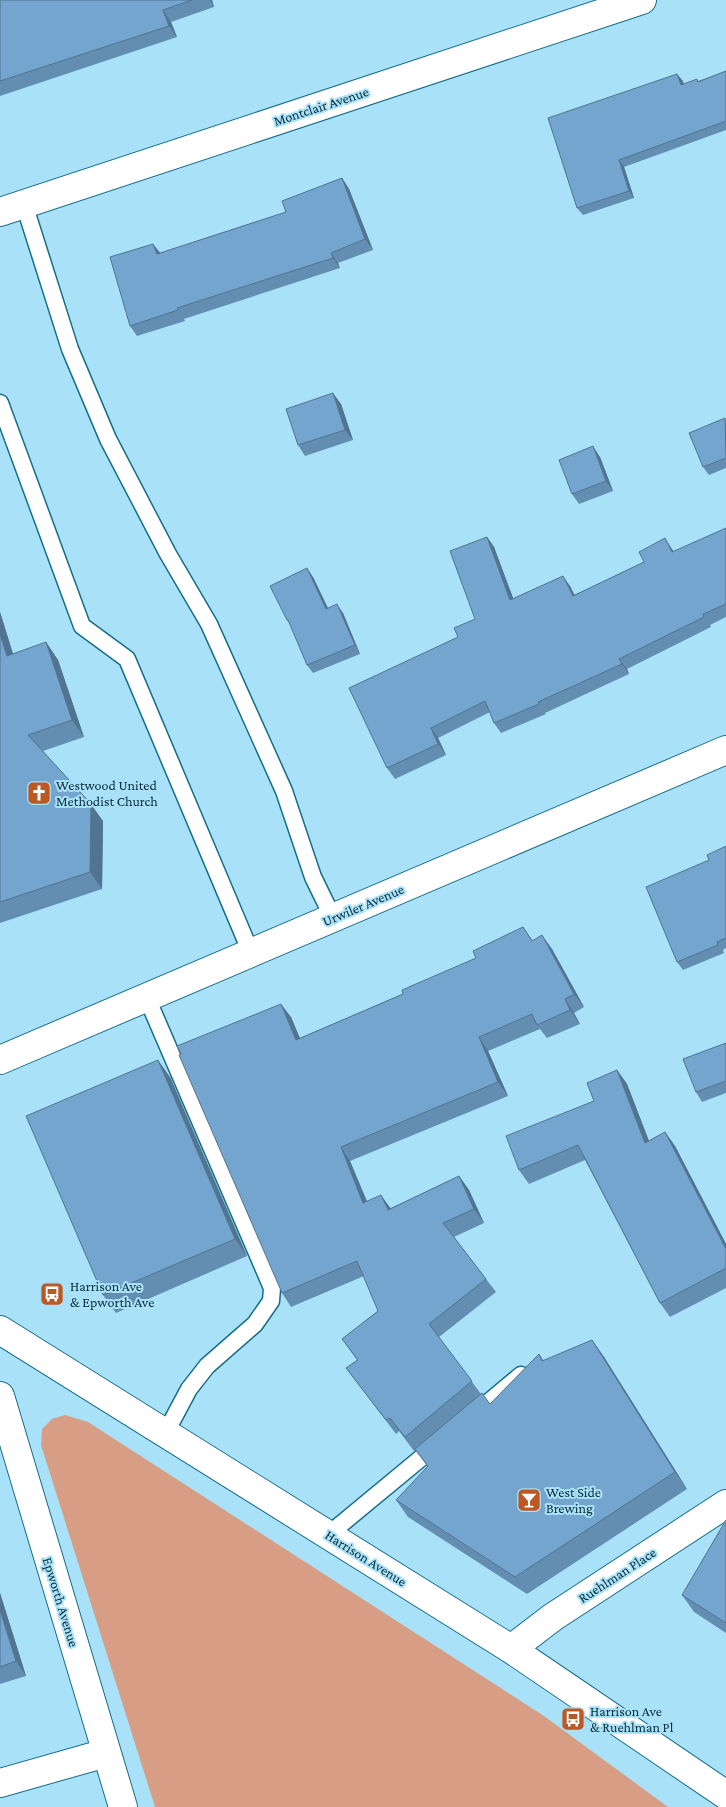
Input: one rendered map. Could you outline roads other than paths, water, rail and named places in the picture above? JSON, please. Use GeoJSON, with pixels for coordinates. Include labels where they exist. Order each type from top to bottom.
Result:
{"type":"FeatureCollection","features":[{"type":"Feature","properties":{"kind":"street","name":"Montclair Avenue"},"geometry":{"type":"LineString","coordinates":[[12,208],[642,0]]}},
{"type":"Feature","properties":{"kind":"street","name":"Urwiler Avenue"},"geometry":{"type":"LineString","coordinates":[[0,1060],[726,750]]}},
{"type":"Feature","properties":{"kind":"street","name":"Harrison Avenue"},"geometry":{"type":"LineString","coordinates":[[0,1330],[511,1650],[726,1795]]}},
{"type":"Feature","properties":{"kind":"street","name":"Epworth Avenue"},"geometry":{"type":"LineString","coordinates":[[0,1396],[123,1807]]}},
{"type":"Feature","properties":{"kind":"street","name":"Ruehlman Place"},"geometry":{"type":"LineString","coordinates":[[511,1650],[553,1617],[726,1504]]}},
{"type":"Feature","properties":{"kind":"street"},"geometry":{"type":"LineString","coordinates":[[0,1783],[106,1753]]}},
{"type":"Feature","properties":{"kind":"lane"},"geometry":{"type":"LineString","coordinates":[[12,208],[108,439],[168,554],[209,624],[284,791],[313,877],[334,918]]}},
{"type":"Feature","properties":{"kind":"lane"},"geometry":{"type":"LineString","coordinates":[[0,403],[82,626],[127,659],[251,953]]}},
{"type":"Feature","properties":{"kind":"lane"},"geometry":{"type":"LineString","coordinates":[[147,998],[272,1288],[271,1301],[255,1324],[207,1366],[189,1389],[166,1434]]}},
{"type":"Feature","properties":{"kind":"lane"},"geometry":{"type":"LineString","coordinates":[[328,1535],[530,1368]]}},
{"type":"Feature","properties":{"kind":"place","name":"Westwood United Methodist Church"},"geometry":{"type":"Point","coordinates":[39,793]}},
{"type":"Feature","properties":{"kind":"place","name":"Harrison Ave & Epworth Ave"},"geometry":{"type":"Point","coordinates":[52,1294]}},
{"type":"Feature","properties":{"kind":"place","name":"West Side Brewing"},"geometry":{"type":"Point","coordinates":[529,1500]}},
{"type":"Feature","properties":{"kind":"place","name":"Harrison Ave & Ruehlman Pl"},"geometry":{"type":"Point","coordinates":[573,1719]}}]}
